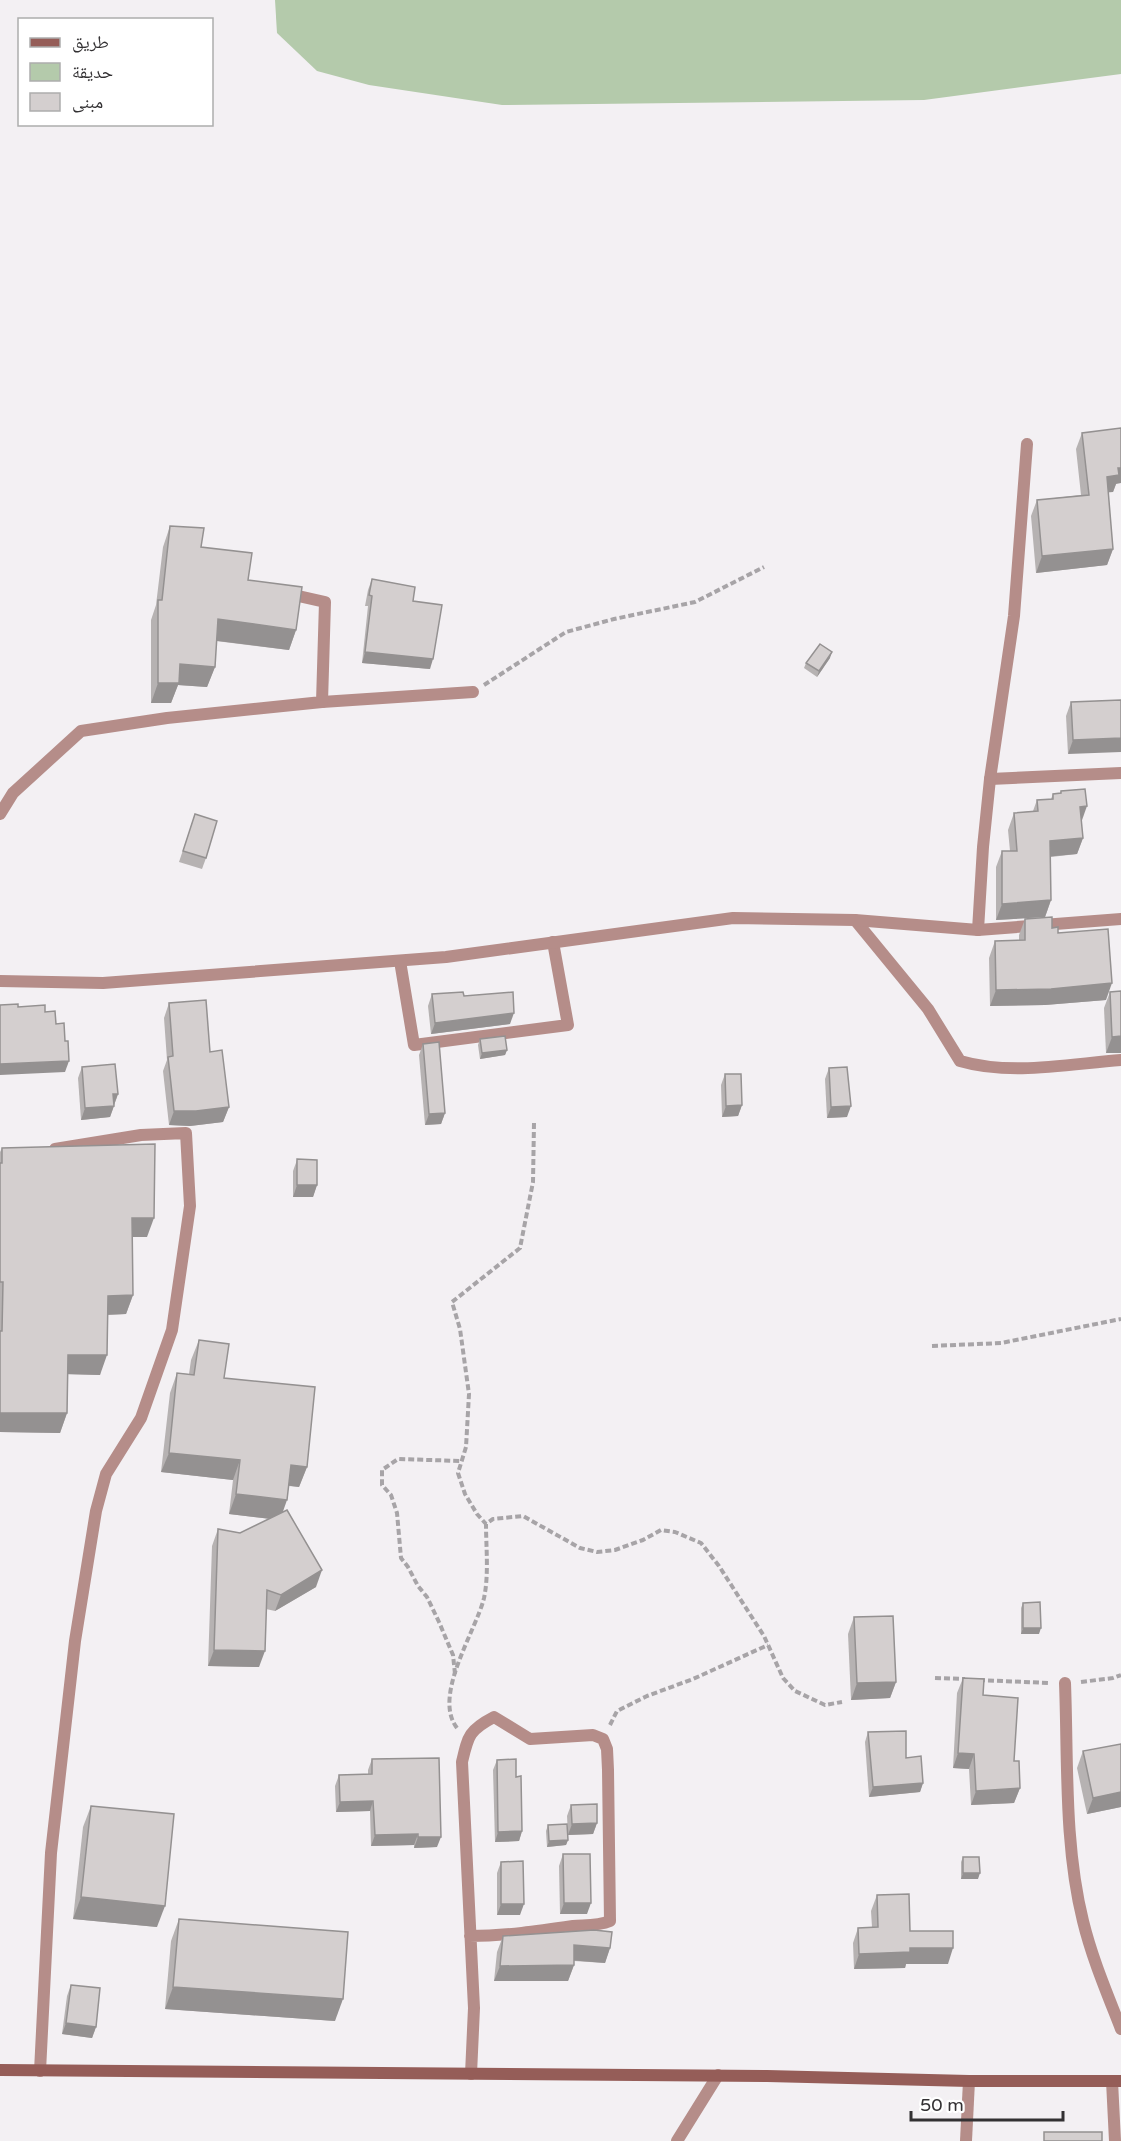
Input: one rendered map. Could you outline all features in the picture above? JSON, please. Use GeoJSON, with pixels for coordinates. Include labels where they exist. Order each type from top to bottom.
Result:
{"type":"FeatureCollection","features":[{"type":"Feature","properties":{"kind":"street"},"geometry":{"type":"LineString","coordinates":[[978,930],[990,779],[1014,616],[1027,444]]}},
{"type":"Feature","properties":{"kind":"street"},"geometry":{"type":"LineString","coordinates":[[268,590],[325,602],[322,702]]}},
{"type":"Feature","properties":{"kind":"street"},"geometry":{"type":"LineString","coordinates":[[0,814],[13,793],[81,731],[167,718],[322,702],[473,692]]}},
{"type":"Feature","properties":{"kind":"street"},"geometry":{"type":"LineString","coordinates":[[990,779],[1121,773]]}},
{"type":"Feature","properties":{"kind":"street"},"geometry":{"type":"LineString","coordinates":[[0,981],[103,983],[400,961],[446,957],[733,918],[855,920],[978,930],[1121,919]]}},
{"type":"Feature","properties":{"kind":"street"},"geometry":{"type":"LineString","coordinates":[[855,920],[928,1009],[960,1061],[975,1065],[1015,1068],[1121,1060]]}},
{"type":"Feature","properties":{"kind":"street"},"geometry":{"type":"LineString","coordinates":[[400,961],[414,1045],[568,1024],[553,942]]}},
{"type":"Feature","properties":{"kind":"street"},"geometry":{"type":"LineString","coordinates":[[38,1152],[141,1135],[186,1133],[190,1206],[172,1330],[141,1418],[106,1474],[96,1511],[75,1641],[51,1853],[40,2071]]}},
{"type":"Feature","properties":{"kind":"street"},"geometry":{"type":"LineString","coordinates":[[1065,1683],[1073,1864],[1082,1920],[1121,2029]]}},
{"type":"Feature","properties":{"kind":"street"},"geometry":{"type":"LineString","coordinates":[[470,1936],[505,1936],[600,1925],[610,1921],[608,1770],[607,1749],[603,1739],[593,1735],[530,1739],[494,1717],[477,1725],[467,1740],[462,1762],[470,1936],[474,2008],[471,2074]]}},
{"type":"Feature","properties":{"kind":"street"},"geometry":{"type":"LineString","coordinates":[[0,2070],[718,2075],[969,2081],[1116,2081],[1114,2141]]}},
{"type":"Feature","properties":{"kind":"street"},"geometry":{"type":"LineString","coordinates":[[677,2141],[718,2075]]}},
{"type":"Feature","properties":{"kind":"street"},"geometry":{"type":"LineString","coordinates":[[966,2141],[969,2081]]}},
{"type":"Feature","properties":{"kind":"path"},"geometry":{"type":"LineString","coordinates":[[473,692],[567,633],[614,619],[695,602],[764,567]]}},
{"type":"Feature","properties":{"kind":"path"},"geometry":{"type":"LineString","coordinates":[[467,1740],[452,1722],[449,1704],[455,1674],[484,1598],[486,1524],[465,1494],[458,1473],[466,1447],[469,1394],[460,1329],[452,1302],[520,1248],[533,1182],[534,1124]]}},
{"type":"Feature","properties":{"kind":"path"},"geometry":{"type":"LineString","coordinates":[[932,1346],[1001,1343],[1121,1319]]}},
{"type":"Feature","properties":{"kind":"path"},"geometry":{"type":"LineString","coordinates":[[455,1674],[453,1655],[439,1622],[427,1597],[400,1558],[397,1513],[391,1495],[382,1485],[382,1470],[398,1460],[462,1461]]}},
{"type":"Feature","properties":{"kind":"path"},"geometry":{"type":"LineString","coordinates":[[486,1524],[493,1519],[522,1516],[580,1548],[597,1552],[615,1550],[643,1540],[661,1530],[675,1532],[701,1543],[764,1636],[783,1678],[795,1691],[825,1705],[842,1702]]}},
{"type":"Feature","properties":{"kind":"path"},"geometry":{"type":"LineString","coordinates":[[603,1739],[617,1711],[768,1645]]}},
{"type":"Feature","properties":{"kind":"path"},"geometry":{"type":"LineString","coordinates":[[978,1680],[1065,1683],[1121,1675]]}},
{"type":"Feature","properties":{"kind":"path"},"geometry":{"type":"LineString","coordinates":[[934,1678],[968,1679]]}},
{"type":"Feature","properties":{"kind":"green space"},"geometry":{"type":"Polygon","coordinates":[[[275,0],[1121,0],[1121,74],[924,100],[502,105],[369,85],[317,71],[277,33],[275,0]]]}},
{"type":"Feature","properties":{"kind":"building"},"geometry":{"type":"Polygon","coordinates":[[[1121,428],[1119,475],[1107,477],[1113,549],[1042,556],[1037,500],[1089,495],[1082,433],[1121,428]]]}},
{"type":"Feature","properties":{"kind":"building"},"geometry":{"type":"Polygon","coordinates":[[[170,526],[204,528],[201,547],[252,553],[248,580],[302,587],[296,630],[218,619],[215,667],[180,664],[179,683],[158,683],[158,600],[162,600],[170,526]]]}},
{"type":"Feature","properties":{"kind":"building"},"geometry":{"type":"Polygon","coordinates":[[[372,579],[415,587],[413,601],[442,605],[433,659],[365,652],[372,579]]]}},
{"type":"Feature","properties":{"kind":"building"},"geometry":{"type":"Polygon","coordinates":[[[820,644],[832,652],[819,671],[806,663],[820,644]]]}},
{"type":"Feature","properties":{"kind":"building"},"geometry":{"type":"Polygon","coordinates":[[[1121,700],[1121,738],[1073,740],[1071,702],[1121,700]]]}},
{"type":"Feature","properties":{"kind":"building"},"geometry":{"type":"Polygon","coordinates":[[[1085,789],[1087,806],[1080,807],[1083,838],[1050,841],[1051,900],[1002,904],[1002,851],[1017,851],[1014,813],[1038,811],[1037,800],[1053,799],[1053,794],[1061,793],[1061,791],[1085,789]]]}},
{"type":"Feature","properties":{"kind":"building"},"geometry":{"type":"Polygon","coordinates":[[[195,814],[217,821],[206,858],[183,851],[195,814]]]}},
{"type":"Feature","properties":{"kind":"building"},"geometry":{"type":"Polygon","coordinates":[[[1052,917],[1052,928],[1058,927],[1058,933],[1108,929],[1112,983],[1051,989],[996,990],[995,941],[1025,940],[1025,919],[1052,917]]]}},
{"type":"Feature","properties":{"kind":"building"},"geometry":{"type":"Polygon","coordinates":[[[1121,991],[1121,1036],[1112,1037],[1110,992],[1121,991]]]}},
{"type":"Feature","properties":{"kind":"building"},"geometry":{"type":"Polygon","coordinates":[[[463,992],[464,996],[513,992],[514,1013],[435,1023],[432,994],[463,992]]]}},
{"type":"Feature","properties":{"kind":"building"},"geometry":{"type":"Polygon","coordinates":[[[206,1000],[210,1052],[222,1050],[229,1107],[174,1111],[168,1057],[173,1056],[169,1003],[206,1000]]]}},
{"type":"Feature","properties":{"kind":"building"},"geometry":{"type":"Polygon","coordinates":[[[18,1004],[18,1007],[45,1005],[45,1012],[55,1011],[56,1024],[64,1023],[69,1061],[0,1064],[0,1005],[18,1004]]]}},
{"type":"Feature","properties":{"kind":"building"},"geometry":{"type":"Polygon","coordinates":[[[505,1036],[507,1050],[482,1053],[480,1039],[505,1036]]]}},
{"type":"Feature","properties":{"kind":"building"},"geometry":{"type":"Polygon","coordinates":[[[439,1042],[445,1113],[429,1114],[423,1044],[439,1042]]]}},
{"type":"Feature","properties":{"kind":"building"},"geometry":{"type":"Polygon","coordinates":[[[115,1064],[118,1094],[113,1094],[114,1106],[85,1108],[82,1067],[115,1064]]]}},
{"type":"Feature","properties":{"kind":"building"},"geometry":{"type":"Polygon","coordinates":[[[847,1067],[851,1106],[831,1107],[829,1068],[847,1067]]]}},
{"type":"Feature","properties":{"kind":"building"},"geometry":{"type":"Polygon","coordinates":[[[725,1074],[741,1074],[742,1105],[726,1106],[725,1074]]]}},
{"type":"Feature","properties":{"kind":"building"},"geometry":{"type":"Polygon","coordinates":[[[155,1144],[154,1218],[132,1218],[133,1295],[108,1296],[107,1355],[68,1355],[67,1413],[0,1413],[0,1331],[2,1331],[3,1282],[0,1282],[2,1148],[155,1144]]]}},
{"type":"Feature","properties":{"kind":"building"},"geometry":{"type":"Polygon","coordinates":[[[297,1159],[317,1160],[317,1185],[297,1185],[297,1159]]]}},
{"type":"Feature","properties":{"kind":"building"},"geometry":{"type":"Polygon","coordinates":[[[199,1340],[229,1344],[224,1378],[315,1387],[307,1467],[291,1465],[287,1500],[236,1494],[240,1460],[169,1453],[177,1373],[194,1375],[199,1340]]]}},
{"type":"Feature","properties":{"kind":"building"},"geometry":{"type":"Polygon","coordinates":[[[287,1510],[322,1570],[281,1595],[267,1590],[265,1651],[214,1650],[218,1529],[240,1533],[287,1510]]]}},
{"type":"Feature","properties":{"kind":"building"},"geometry":{"type":"Polygon","coordinates":[[[1040,1602],[1041,1628],[1023,1628],[1023,1603],[1040,1602]]]}},
{"type":"Feature","properties":{"kind":"building"},"geometry":{"type":"Polygon","coordinates":[[[893,1616],[896,1682],[857,1683],[854,1617],[893,1616]]]}},
{"type":"Feature","properties":{"kind":"building"},"geometry":{"type":"Polygon","coordinates":[[[963,1678],[984,1679],[983,1695],[1018,1698],[1014,1761],[1019,1761],[1020,1788],[976,1791],[974,1754],[958,1753],[963,1678]]]}},
{"type":"Feature","properties":{"kind":"building"},"geometry":{"type":"Polygon","coordinates":[[[906,1731],[906,1758],[921,1756],[923,1783],[873,1787],[868,1732],[906,1731]]]}},
{"type":"Feature","properties":{"kind":"building"},"geometry":{"type":"Polygon","coordinates":[[[1121,1744],[1121,1792],[1093,1798],[1083,1751],[1121,1744]]]}},
{"type":"Feature","properties":{"kind":"building"},"geometry":{"type":"Polygon","coordinates":[[[439,1758],[441,1837],[418,1837],[418,1834],[375,1835],[373,1801],[340,1802],[339,1775],[372,1774],[372,1759],[439,1758]]]}},
{"type":"Feature","properties":{"kind":"building"},"geometry":{"type":"Polygon","coordinates":[[[516,1759],[516,1777],[521,1776],[522,1831],[498,1832],[497,1760],[516,1759]]]}},
{"type":"Feature","properties":{"kind":"building"},"geometry":{"type":"Polygon","coordinates":[[[597,1804],[597,1823],[572,1824],[571,1805],[597,1804]]]}},
{"type":"Feature","properties":{"kind":"building"},"geometry":{"type":"Polygon","coordinates":[[[91,1806],[174,1814],[165,1906],[81,1897],[91,1806]]]}},
{"type":"Feature","properties":{"kind":"building"},"geometry":{"type":"Polygon","coordinates":[[[567,1824],[568,1840],[549,1841],[548,1825],[567,1824]]]}},
{"type":"Feature","properties":{"kind":"building"},"geometry":{"type":"Polygon","coordinates":[[[563,1854],[590,1854],[591,1903],[564,1903],[563,1854]]]}},
{"type":"Feature","properties":{"kind":"building"},"geometry":{"type":"Polygon","coordinates":[[[963,1857],[979,1857],[980,1873],[963,1873],[963,1857]]]}},
{"type":"Feature","properties":{"kind":"building"},"geometry":{"type":"Polygon","coordinates":[[[523,1861],[524,1904],[501,1904],[501,1862],[523,1861]]]}},
{"type":"Feature","properties":{"kind":"building"},"geometry":{"type":"Polygon","coordinates":[[[909,1894],[910,1931],[953,1931],[953,1948],[910,1948],[910,1952],[859,1954],[858,1928],[878,1927],[877,1895],[909,1894]]]}},
{"type":"Feature","properties":{"kind":"building"},"geometry":{"type":"Polygon","coordinates":[[[179,1919],[348,1932],[343,1999],[173,1987],[179,1919]]]}},
{"type":"Feature","properties":{"kind":"building"},"geometry":{"type":"Polygon","coordinates":[[[594,1930],[612,1932],[610,1948],[574,1945],[574,1965],[500,1966],[503,1936],[594,1930]]]}},
{"type":"Feature","properties":{"kind":"building"},"geometry":{"type":"Polygon","coordinates":[[[71,1985],[100,1988],[96,2027],[66,2023],[71,1985]]]}},
{"type":"Feature","properties":{"kind":"building"},"geometry":{"type":"Polygon","coordinates":[[[1044,2132],[1102,2132],[1102,2141],[1044,2141],[1044,2132]]]}}]}
